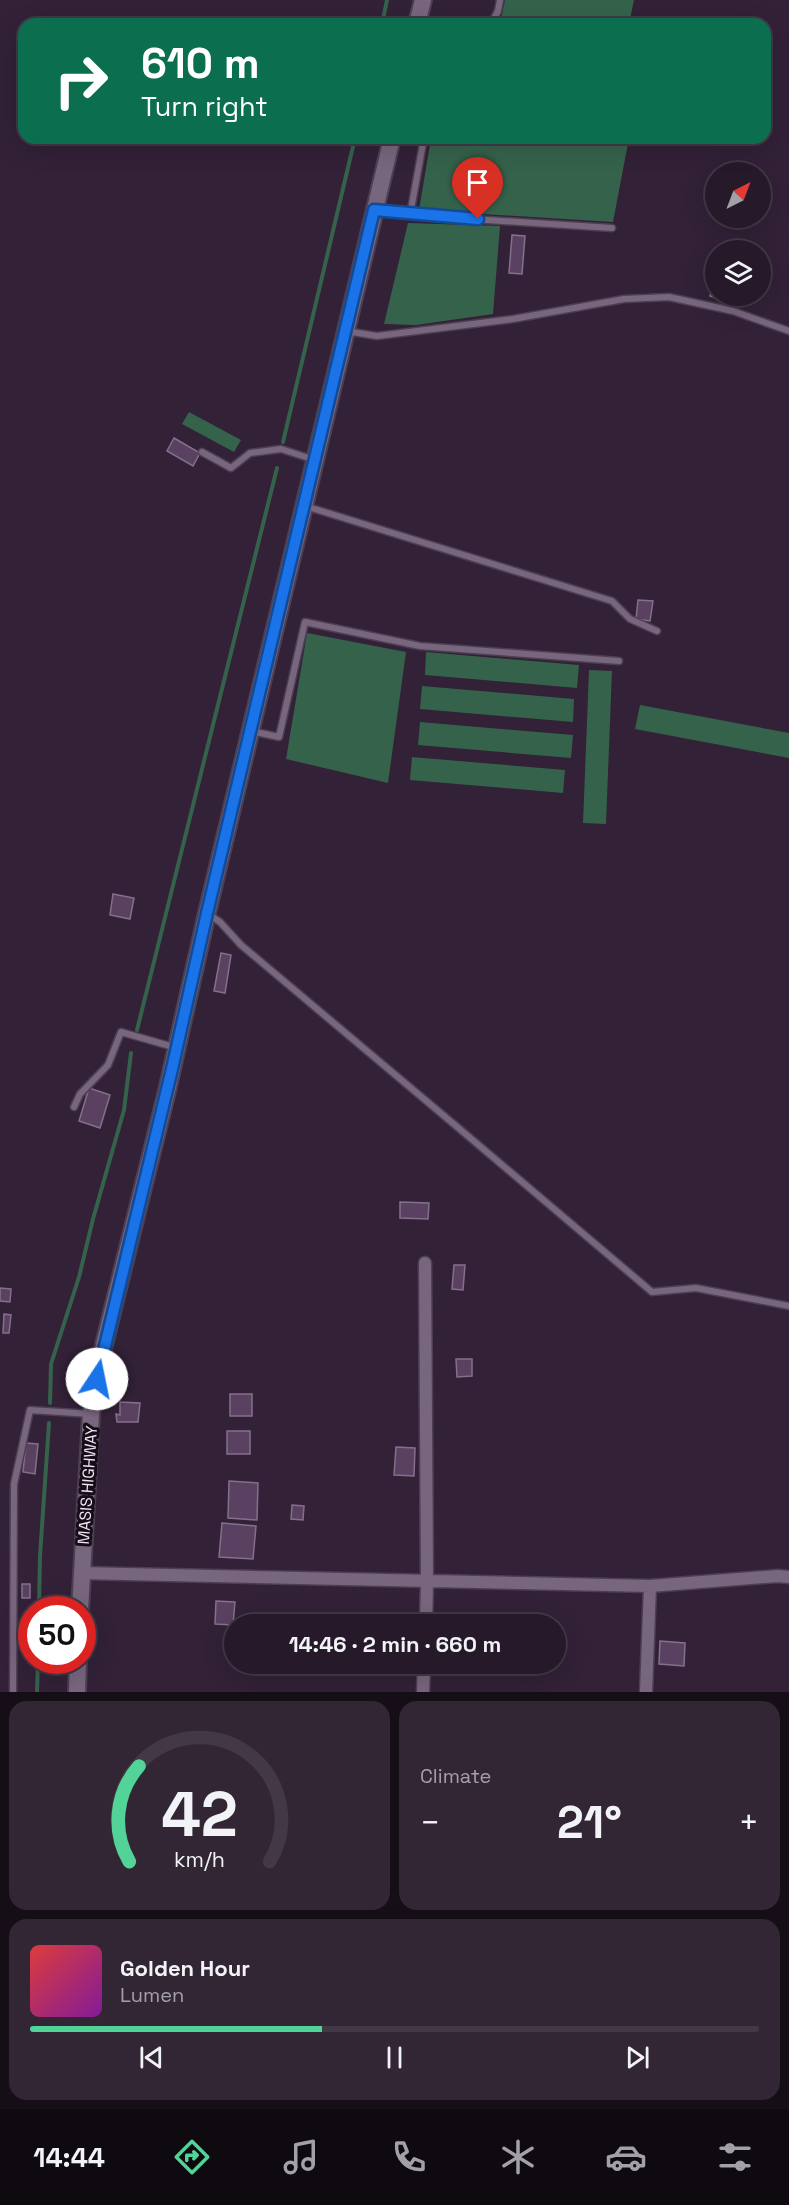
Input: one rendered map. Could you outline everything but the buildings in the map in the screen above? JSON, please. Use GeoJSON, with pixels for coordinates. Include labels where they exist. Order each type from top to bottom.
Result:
{"type":"FeatureCollection","features":[{"type":"Feature","properties":{"kind":"main road"},"geometry":{"type":"LineString","coordinates":[[418,18],[423,0]]}},
{"type":"Feature","properties":{"kind":"main road","name":"MASIS HIGHWAY"},"geometry":{"type":"LineString","coordinates":[[80,1596],[91,1414],[100,1361],[177,1048],[207,913],[390,144]]}},
{"type":"Feature","properties":{"kind":"main road"},"geometry":{"type":"LineString","coordinates":[[76,1692],[77,1674]]}},
{"type":"Feature","properties":{"kind":"street"},"geometry":{"type":"LineString","coordinates":[[425,1263],[426,1614]]}},
{"type":"Feature","properties":{"kind":"street"},"geometry":{"type":"LineString","coordinates":[[81,1573],[650,1586],[778,1575],[789,1577]]}},
{"type":"Feature","properties":{"kind":"street"},"geometry":{"type":"LineString","coordinates":[[646,1692],[650,1586]]}},
{"type":"Feature","properties":{"kind":"street"},"geometry":{"type":"LineString","coordinates":[[423,1692],[424,1674]]}},
{"type":"Feature","properties":{"kind":"lane"},"geometry":{"type":"LineString","coordinates":[[494,18],[500,0]]}},
{"type":"Feature","properties":{"kind":"lane"},"geometry":{"type":"LineString","coordinates":[[410,215],[423,144]]}},
{"type":"Feature","properties":{"kind":"lane"},"geometry":{"type":"LineString","coordinates":[[374,210],[410,215],[612,228]]}},
{"type":"Feature","properties":{"kind":"lane"},"geometry":{"type":"LineString","coordinates":[[346,330],[377,336],[513,319],[624,298],[669,297],[733,311],[789,331]]}},
{"type":"Feature","properties":{"kind":"lane"},"geometry":{"type":"LineString","coordinates":[[202,452],[231,468],[250,453],[281,449],[315,460]]}},
{"type":"Feature","properties":{"kind":"lane"},"geometry":{"type":"LineString","coordinates":[[305,506],[612,600],[630,619],[657,631]]}},
{"type":"Feature","properties":{"kind":"lane"},"geometry":{"type":"LineString","coordinates":[[251,730],[279,737],[305,622],[420,646],[619,662]]}},
{"type":"Feature","properties":{"kind":"lane"},"geometry":{"type":"LineString","coordinates":[[207,913],[220,922],[241,945],[423,1096],[456,1128],[516,1175],[652,1292],[696,1288],[789,1306]]}},
{"type":"Feature","properties":{"kind":"lane"},"geometry":{"type":"LineString","coordinates":[[74,1107],[80,1094],[108,1065],[121,1032],[177,1048]]}},
{"type":"Feature","properties":{"kind":"lane"},"geometry":{"type":"LineString","coordinates":[[14,1692],[14,1485],[30,1410],[91,1414]]}},
{"type":"Feature","properties":{"kind":"shaded area"},"geometry":{"type":"Polygon","coordinates":[[[505,0],[634,0],[630,18],[501,18],[505,0]]]}},
{"type":"Feature","properties":{"kind":"shaded area"},"geometry":{"type":"Polygon","coordinates":[[[430,144],[628,144],[613,222],[419,210],[430,144]]]}},
{"type":"Feature","properties":{"kind":"shaded area"},"geometry":{"type":"Polygon","coordinates":[[[408,223],[500,226],[493,314],[416,325],[384,324],[408,223]]]}},
{"type":"Feature","properties":{"kind":"shaded area"},"geometry":{"type":"Polygon","coordinates":[[[189,412],[241,440],[234,452],[182,424],[189,412]]]}},
{"type":"Feature","properties":{"kind":"shaded area"},"geometry":{"type":"Polygon","coordinates":[[[307,633],[406,652],[388,783],[286,759],[307,633]]]}},
{"type":"Feature","properties":{"kind":"shaded area"},"geometry":{"type":"Polygon","coordinates":[[[426,652],[579,665],[577,688],[425,675],[426,652]]]}},
{"type":"Feature","properties":{"kind":"shaded area"},"geometry":{"type":"Polygon","coordinates":[[[589,670],[612,671],[606,824],[583,823],[589,670]]]}},
{"type":"Feature","properties":{"kind":"shaded area"},"geometry":{"type":"Polygon","coordinates":[[[422,686],[574,699],[573,722],[420,709],[422,686]]]}},
{"type":"Feature","properties":{"kind":"shaded area"},"geometry":{"type":"Polygon","coordinates":[[[640,705],[789,733],[789,758],[635,729],[640,705]]]}},
{"type":"Feature","properties":{"kind":"shaded area"},"geometry":{"type":"Polygon","coordinates":[[[420,722],[573,735],[571,758],[418,745],[420,722]]]}},
{"type":"Feature","properties":{"kind":"shaded area"},"geometry":{"type":"Polygon","coordinates":[[[412,757],[565,770],[563,793],[410,780],[412,757]]]}},
{"type":"Feature","properties":{"kind":"waterway"},"geometry":{"type":"LineString","coordinates":[[383,18],[387,0]]}},
{"type":"Feature","properties":{"kind":"waterway"},"geometry":{"type":"LineString","coordinates":[[283,442],[354,144]]}},
{"type":"Feature","properties":{"kind":"waterway"},"geometry":{"type":"LineString","coordinates":[[137,1030],[277,468]]}},
{"type":"Feature","properties":{"kind":"waterway"},"geometry":{"type":"LineString","coordinates":[[50,1403],[51,1364],[79,1277],[124,1110],[131,1053]]}},
{"type":"Feature","properties":{"kind":"waterway"},"geometry":{"type":"LineString","coordinates":[[39,1596],[49,1423]]}},
{"type":"Feature","properties":{"kind":"waterway"},"geometry":{"type":"LineString","coordinates":[[37,1692],[38,1674]]}},
{"type":"Feature","properties":{"kind":"route"},"geometry":{"type":"LineString","coordinates":[[97,1379],[374,210],[410,215],[478,219]]}}]}
